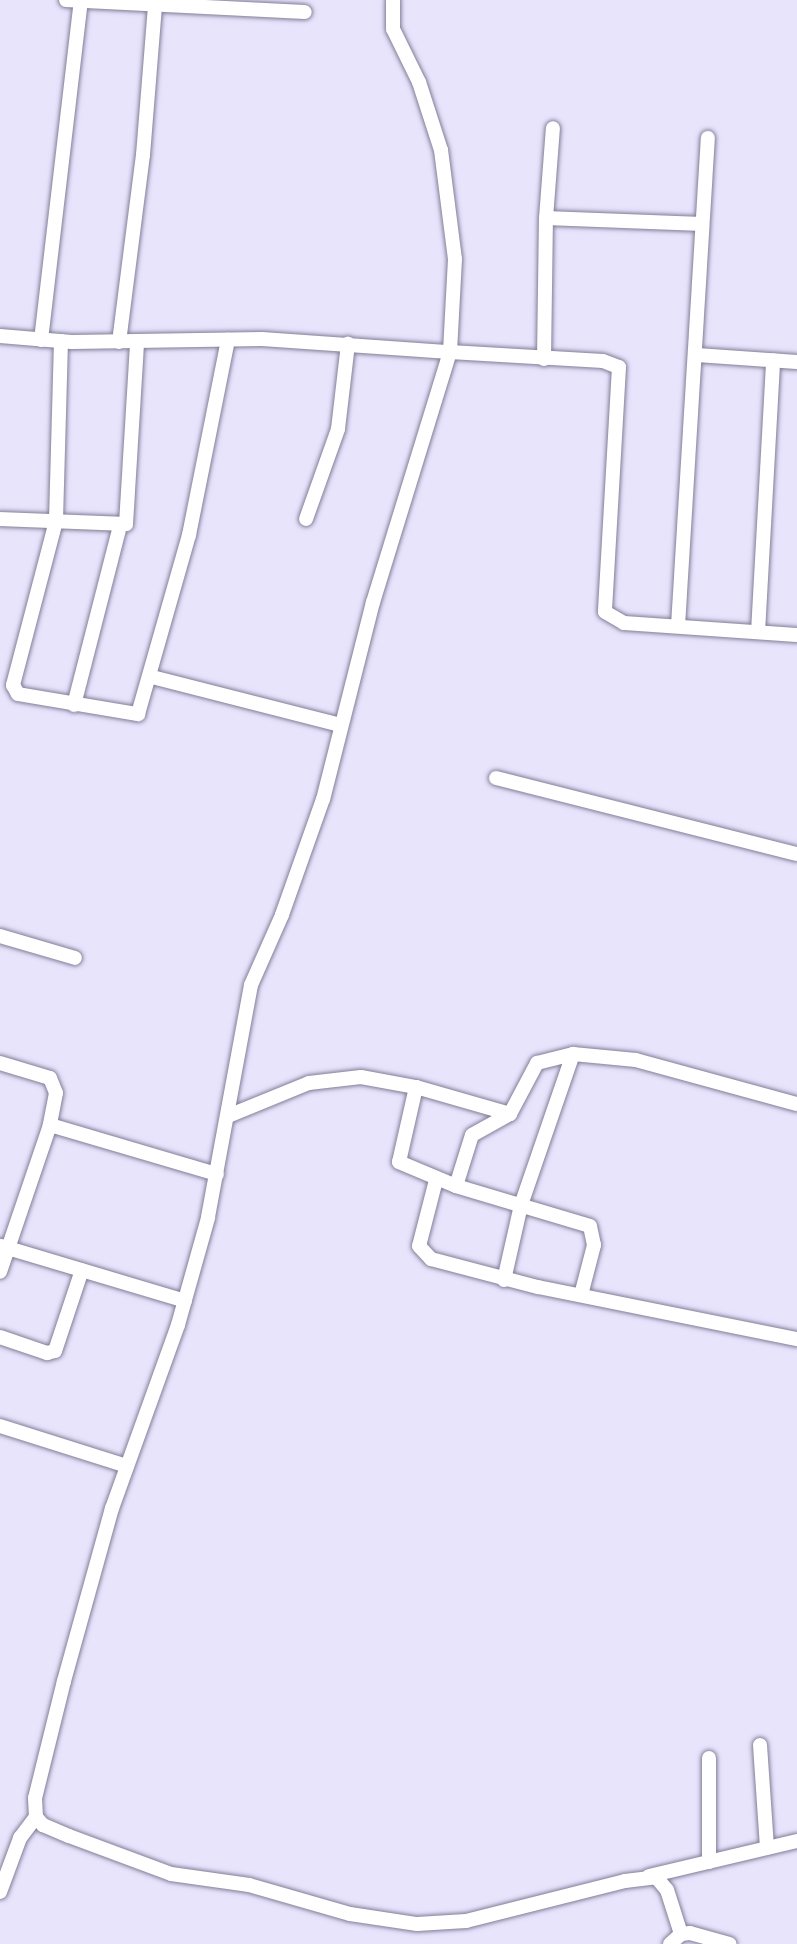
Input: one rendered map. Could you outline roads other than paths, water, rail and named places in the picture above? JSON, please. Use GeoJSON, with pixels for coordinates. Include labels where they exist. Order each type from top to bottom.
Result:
{"type":"FeatureCollection","features":[{"type":"Feature","properties":{"kind":"street"},"geometry":{"type":"LineString","coordinates":[[66,0],[155,5],[201,4],[305,12]]}},
{"type":"Feature","properties":{"kind":"street"},"geometry":{"type":"LineString","coordinates":[[393,0],[393,29],[419,82],[441,150],[455,259],[450,352],[373,602],[323,799],[282,915],[251,985],[217,1174],[185,1301],[127,1466],[64,1681],[35,1798],[36,1817],[43,1825],[69,1836],[172,1874],[249,1885],[350,1914],[417,1924],[466,1922],[797,1841]]}},
{"type":"Feature","properties":{"kind":"street"},"geometry":{"type":"LineString","coordinates":[[41,340],[81,1]]}},
{"type":"Feature","properties":{"kind":"street"},"geometry":{"type":"LineString","coordinates":[[119,342],[142,155],[155,5]]}},
{"type":"Feature","properties":{"kind":"street"},"geometry":{"type":"LineString","coordinates":[[544,359],[546,218],[553,128]]}},
{"type":"Feature","properties":{"kind":"street"},"geometry":{"type":"LineString","coordinates":[[678,626],[697,355],[708,138]]}},
{"type":"Feature","properties":{"kind":"street"},"geometry":{"type":"LineString","coordinates":[[546,218],[702,224]]}},
{"type":"Feature","properties":{"kind":"street"},"geometry":{"type":"LineString","coordinates":[[0,336],[61,341],[229,340],[348,344],[603,361],[619,367],[605,612],[624,623],[797,635]]}},
{"type":"Feature","properties":{"kind":"street"},"geometry":{"type":"LineString","coordinates":[[61,341],[55,521],[13,685],[18,694],[74,705],[138,713],[152,677],[189,535],[229,340]]}},
{"type":"Feature","properties":{"kind":"street"},"geometry":{"type":"LineString","coordinates":[[0,519],[120,526],[126,524],[130,509],[137,342]]}},
{"type":"Feature","properties":{"kind":"street"},"geometry":{"type":"LineString","coordinates":[[306,519],[338,429],[348,344]]}},
{"type":"Feature","properties":{"kind":"street"},"geometry":{"type":"LineString","coordinates":[[697,355],[797,362]]}},
{"type":"Feature","properties":{"kind":"street"},"geometry":{"type":"LineString","coordinates":[[758,632],[773,360]]}},
{"type":"Feature","properties":{"kind":"street"},"geometry":{"type":"LineString","coordinates":[[74,705],[120,526]]}},
{"type":"Feature","properties":{"kind":"street"},"geometry":{"type":"LineString","coordinates":[[152,677],[341,725]]}},
{"type":"Feature","properties":{"kind":"street"},"geometry":{"type":"LineString","coordinates":[[496,778],[797,854]]}},
{"type":"Feature","properties":{"kind":"street"},"geometry":{"type":"LineString","coordinates":[[0,936],[75,958]]}},
{"type":"Feature","properties":{"kind":"street"},"geometry":{"type":"LineString","coordinates":[[472,1135],[510,1114],[537,1063],[573,1054],[672,1068],[797,1104]]}},
{"type":"Feature","properties":{"kind":"street"},"geometry":{"type":"LineString","coordinates":[[504,1280],[521,1205],[573,1054]]}},
{"type":"Feature","properties":{"kind":"street"},"geometry":{"type":"LineString","coordinates":[[0,1063],[50,1078],[56,1093],[50,1125],[4,1247],[0,1272]]}},
{"type":"Feature","properties":{"kind":"street"},"geometry":{"type":"LineString","coordinates":[[228,1116],[309,1083],[361,1077],[416,1087],[510,1114]]}},
{"type":"Feature","properties":{"kind":"street"},"geometry":{"type":"LineString","coordinates":[[416,1087],[399,1162],[436,1180],[590,1226],[594,1245],[581,1295]]}},
{"type":"Feature","properties":{"kind":"street"},"geometry":{"type":"LineString","coordinates":[[456,1186],[481,1104]]}},
{"type":"Feature","properties":{"kind":"street"},"geometry":{"type":"LineString","coordinates":[[50,1125],[217,1174]]}},
{"type":"Feature","properties":{"kind":"street"},"geometry":{"type":"LineString","coordinates":[[436,1180],[421,1253],[463,1270],[504,1280],[797,1339]]}},
{"type":"Feature","properties":{"kind":"street"},"geometry":{"type":"LineString","coordinates":[[4,1247],[185,1301]]}},
{"type":"Feature","properties":{"kind":"street"},"geometry":{"type":"LineString","coordinates":[[0,1337],[47,1353],[55,1351],[82,1270]]}},
{"type":"Feature","properties":{"kind":"street"},"geometry":{"type":"LineString","coordinates":[[0,1426],[127,1466]]}},
{"type":"Feature","properties":{"kind":"street"},"geometry":{"type":"LineString","coordinates":[[760,1745],[767,1848]]}},
{"type":"Feature","properties":{"kind":"street"},"geometry":{"type":"LineString","coordinates":[[709,1758],[709,1862]]}},
{"type":"Feature","properties":{"kind":"street"},"geometry":{"type":"LineString","coordinates":[[0,1892],[20,1838],[36,1817]]}},
{"type":"Feature","properties":{"kind":"street"},"geometry":{"type":"LineString","coordinates":[[646,1877],[663,1882],[681,1934]]}},
{"type":"Feature","properties":{"kind":"street"},"geometry":{"type":"LineString","coordinates":[[670,1944],[681,1934]]}},
{"type":"Feature","properties":{"kind":"street"},"geometry":{"type":"LineString","coordinates":[[681,1934],[730,1944]]}}]}
